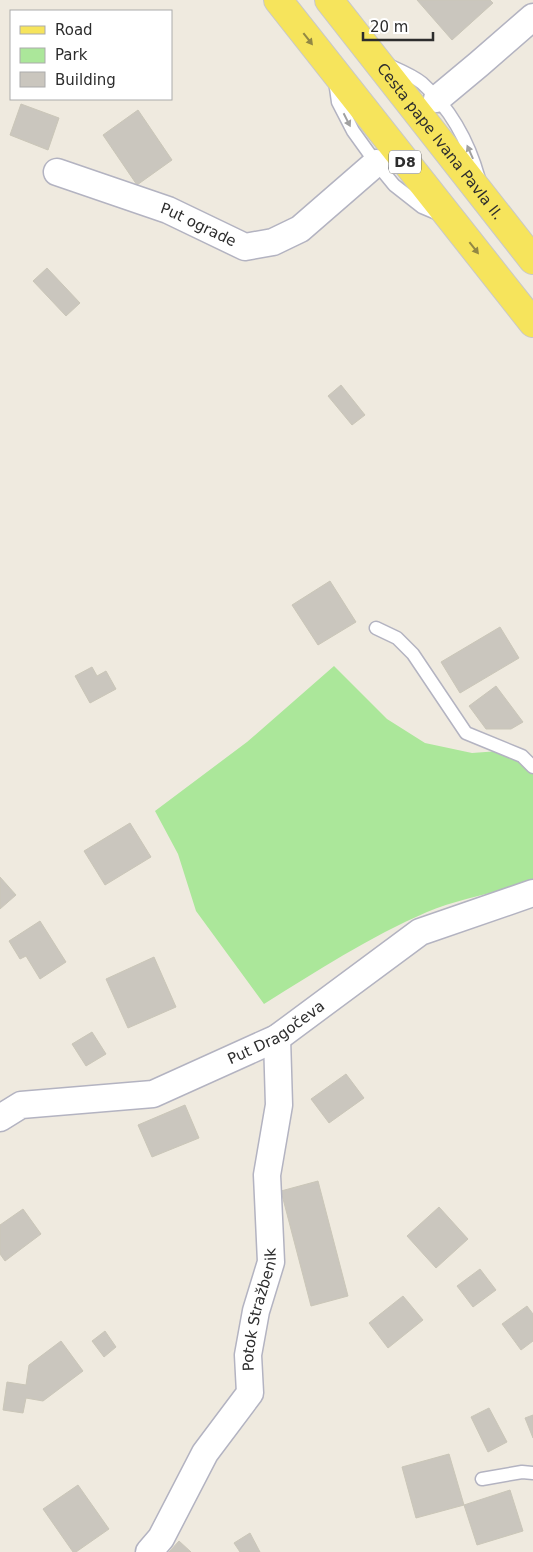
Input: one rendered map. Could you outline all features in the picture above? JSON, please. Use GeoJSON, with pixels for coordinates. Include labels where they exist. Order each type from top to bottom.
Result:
{"type":"FeatureCollection","features":[{"type":"Feature","properties":{"kind":"main road","name":"D8"},"geometry":{"type":"LineString","coordinates":[[278,0],[533,323]]}},
{"type":"Feature","properties":{"kind":"main road","name":"Cesta pape Ivana Pavla II."},"geometry":{"type":"LineString","coordinates":[[329,0],[533,260]]}},
{"type":"Feature","properties":{"kind":"street"},"geometry":{"type":"LineString","coordinates":[[437,99],[533,17]]}},
{"type":"Feature","properties":{"kind":"street","name":"Put ograde"},"geometry":{"type":"LineString","coordinates":[[57,172],[168,210],[245,247],[273,242],[300,229],[376,163]]}},
{"type":"Feature","properties":{"kind":"street","name":"Put Dragočeva"},"geometry":{"type":"LineString","coordinates":[[0,1118],[21,1105],[153,1094],[277,1038],[420,932],[533,893]]}},
{"type":"Feature","properties":{"kind":"street","name":"Potok Stražbenik"},"geometry":{"type":"LineString","coordinates":[[149,1552],[161,1538],[205,1453],[250,1393],[248,1355],[256,1311],[271,1262],[267,1175],[279,1105],[277,1038]]}},
{"type":"Feature","properties":{"kind":"lane"},"geometry":{"type":"LineString","coordinates":[[375,59],[421,82],[437,99],[457,125],[473,157],[484,199]]}},
{"type":"Feature","properties":{"kind":"lane"},"geometry":{"type":"LineString","coordinates":[[334,73],[338,102],[353,131],[376,163],[394,185],[422,207],[450,218]]}},
{"type":"Feature","properties":{"kind":"lane"},"geometry":{"type":"LineString","coordinates":[[376,628],[397,638],[414,654],[466,733],[522,756],[533,767]]}},
{"type":"Feature","properties":{"kind":"lane"},"geometry":{"type":"LineString","coordinates":[[482,1478],[533,1472]]}},
{"type":"Feature","properties":{"kind":"green space"},"geometry":{"type":"Polygon","coordinates":[[[334,666],[387,719],[425,743],[472,753],[499,751],[517,758],[533,774],[533,883],[466,899],[427,912],[364,943],[264,1004],[196,911],[178,854],[155,811],[247,742],[334,666]]]}},
{"type":"Feature","properties":{"kind":"building"},"geometry":{"type":"Polygon","coordinates":[[[417,0],[490,0],[493,3],[452,40],[417,0]]]}},
{"type":"Feature","properties":{"kind":"building"},"geometry":{"type":"Polygon","coordinates":[[[21,104],[59,118],[48,150],[10,135],[21,104]]]}},
{"type":"Feature","properties":{"kind":"building"},"geometry":{"type":"Polygon","coordinates":[[[138,110],[172,160],[137,185],[103,135],[138,110]]]}},
{"type":"Feature","properties":{"kind":"building"},"geometry":{"type":"Polygon","coordinates":[[[47,268],[80,303],[66,316],[33,281],[47,268]]]}},
{"type":"Feature","properties":{"kind":"building"},"geometry":{"type":"Polygon","coordinates":[[[341,385],[365,415],[352,425],[328,396],[341,385]]]}},
{"type":"Feature","properties":{"kind":"building"},"geometry":{"type":"Polygon","coordinates":[[[330,581],[356,622],[318,645],[292,605],[330,581]]]}},
{"type":"Feature","properties":{"kind":"building"},"geometry":{"type":"Polygon","coordinates":[[[500,627],[519,658],[460,693],[441,662],[500,627]]]}},
{"type":"Feature","properties":{"kind":"building"},"geometry":{"type":"Polygon","coordinates":[[[92,667],[97,676],[106,671],[116,689],[90,703],[75,676],[92,667]]]}},
{"type":"Feature","properties":{"kind":"building"},"geometry":{"type":"Polygon","coordinates":[[[496,686],[523,722],[511,729],[486,729],[469,706],[496,686]]]}},
{"type":"Feature","properties":{"kind":"building"},"geometry":{"type":"Polygon","coordinates":[[[130,823],[151,857],[105,885],[84,851],[130,823]]]}},
{"type":"Feature","properties":{"kind":"building"},"geometry":{"type":"Polygon","coordinates":[[[0,877],[16,895],[0,909],[0,877]]]}},
{"type":"Feature","properties":{"kind":"building"},"geometry":{"type":"Polygon","coordinates":[[[40,921],[66,962],[40,979],[26,956],[20,959],[9,941],[40,921]]]}},
{"type":"Feature","properties":{"kind":"building"},"geometry":{"type":"Polygon","coordinates":[[[154,957],[176,1007],[128,1028],[106,979],[154,957]]]}},
{"type":"Feature","properties":{"kind":"building"},"geometry":{"type":"Polygon","coordinates":[[[92,1032],[106,1054],[86,1066],[72,1044],[92,1032]]]}},
{"type":"Feature","properties":{"kind":"building"},"geometry":{"type":"Polygon","coordinates":[[[346,1074],[364,1098],[329,1123],[311,1099],[346,1074]]]}},
{"type":"Feature","properties":{"kind":"building"},"geometry":{"type":"Polygon","coordinates":[[[185,1105],[199,1138],[152,1157],[138,1125],[185,1105]]]}},
{"type":"Feature","properties":{"kind":"building"},"geometry":{"type":"Polygon","coordinates":[[[318,1181],[348,1296],[311,1306],[281,1191],[318,1181]]]}},
{"type":"Feature","properties":{"kind":"building"},"geometry":{"type":"Polygon","coordinates":[[[439,1207],[468,1239],[436,1268],[407,1236],[439,1207]]]}},
{"type":"Feature","properties":{"kind":"building"},"geometry":{"type":"Polygon","coordinates":[[[23,1209],[41,1234],[5,1261],[0,1254],[0,1225],[23,1209]]]}},
{"type":"Feature","properties":{"kind":"building"},"geometry":{"type":"Polygon","coordinates":[[[480,1269],[496,1290],[473,1307],[457,1286],[480,1269]]]}},
{"type":"Feature","properties":{"kind":"building"},"geometry":{"type":"Polygon","coordinates":[[[403,1296],[423,1320],[388,1348],[369,1323],[403,1296]]]}},
{"type":"Feature","properties":{"kind":"building"},"geometry":{"type":"Polygon","coordinates":[[[527,1306],[533,1314],[533,1341],[521,1350],[502,1324],[527,1306]]]}},
{"type":"Feature","properties":{"kind":"building"},"geometry":{"type":"Polygon","coordinates":[[[105,1331],[116,1347],[104,1357],[92,1341],[105,1331]]]}},
{"type":"Feature","properties":{"kind":"building"},"geometry":{"type":"Polygon","coordinates":[[[61,1341],[83,1371],[43,1401],[26,1398],[23,1413],[3,1410],[7,1382],[26,1385],[29,1365],[61,1341]]]}},
{"type":"Feature","properties":{"kind":"building"},"geometry":{"type":"Polygon","coordinates":[[[489,1408],[507,1442],[488,1452],[471,1417],[489,1408]]]}},
{"type":"Feature","properties":{"kind":"building"},"geometry":{"type":"Polygon","coordinates":[[[533,1415],[533,1438],[525,1418],[533,1415]]]}},
{"type":"Feature","properties":{"kind":"building"},"geometry":{"type":"Polygon","coordinates":[[[449,1454],[464,1505],[416,1518],[402,1467],[449,1454]]]}},
{"type":"Feature","properties":{"kind":"building"},"geometry":{"type":"Polygon","coordinates":[[[78,1485],[109,1529],[76,1552],[73,1552],[43,1509],[78,1485]]]}},
{"type":"Feature","properties":{"kind":"building"},"geometry":{"type":"Polygon","coordinates":[[[510,1490],[523,1531],[477,1545],[464,1505],[510,1490]]]}},
{"type":"Feature","properties":{"kind":"building"},"geometry":{"type":"Polygon","coordinates":[[[250,1533],[260,1552],[240,1552],[234,1543],[250,1533]]]}},
{"type":"Feature","properties":{"kind":"building"},"geometry":{"type":"Polygon","coordinates":[[[179,1541],[191,1552],[169,1552],[179,1541]]]}}]}
